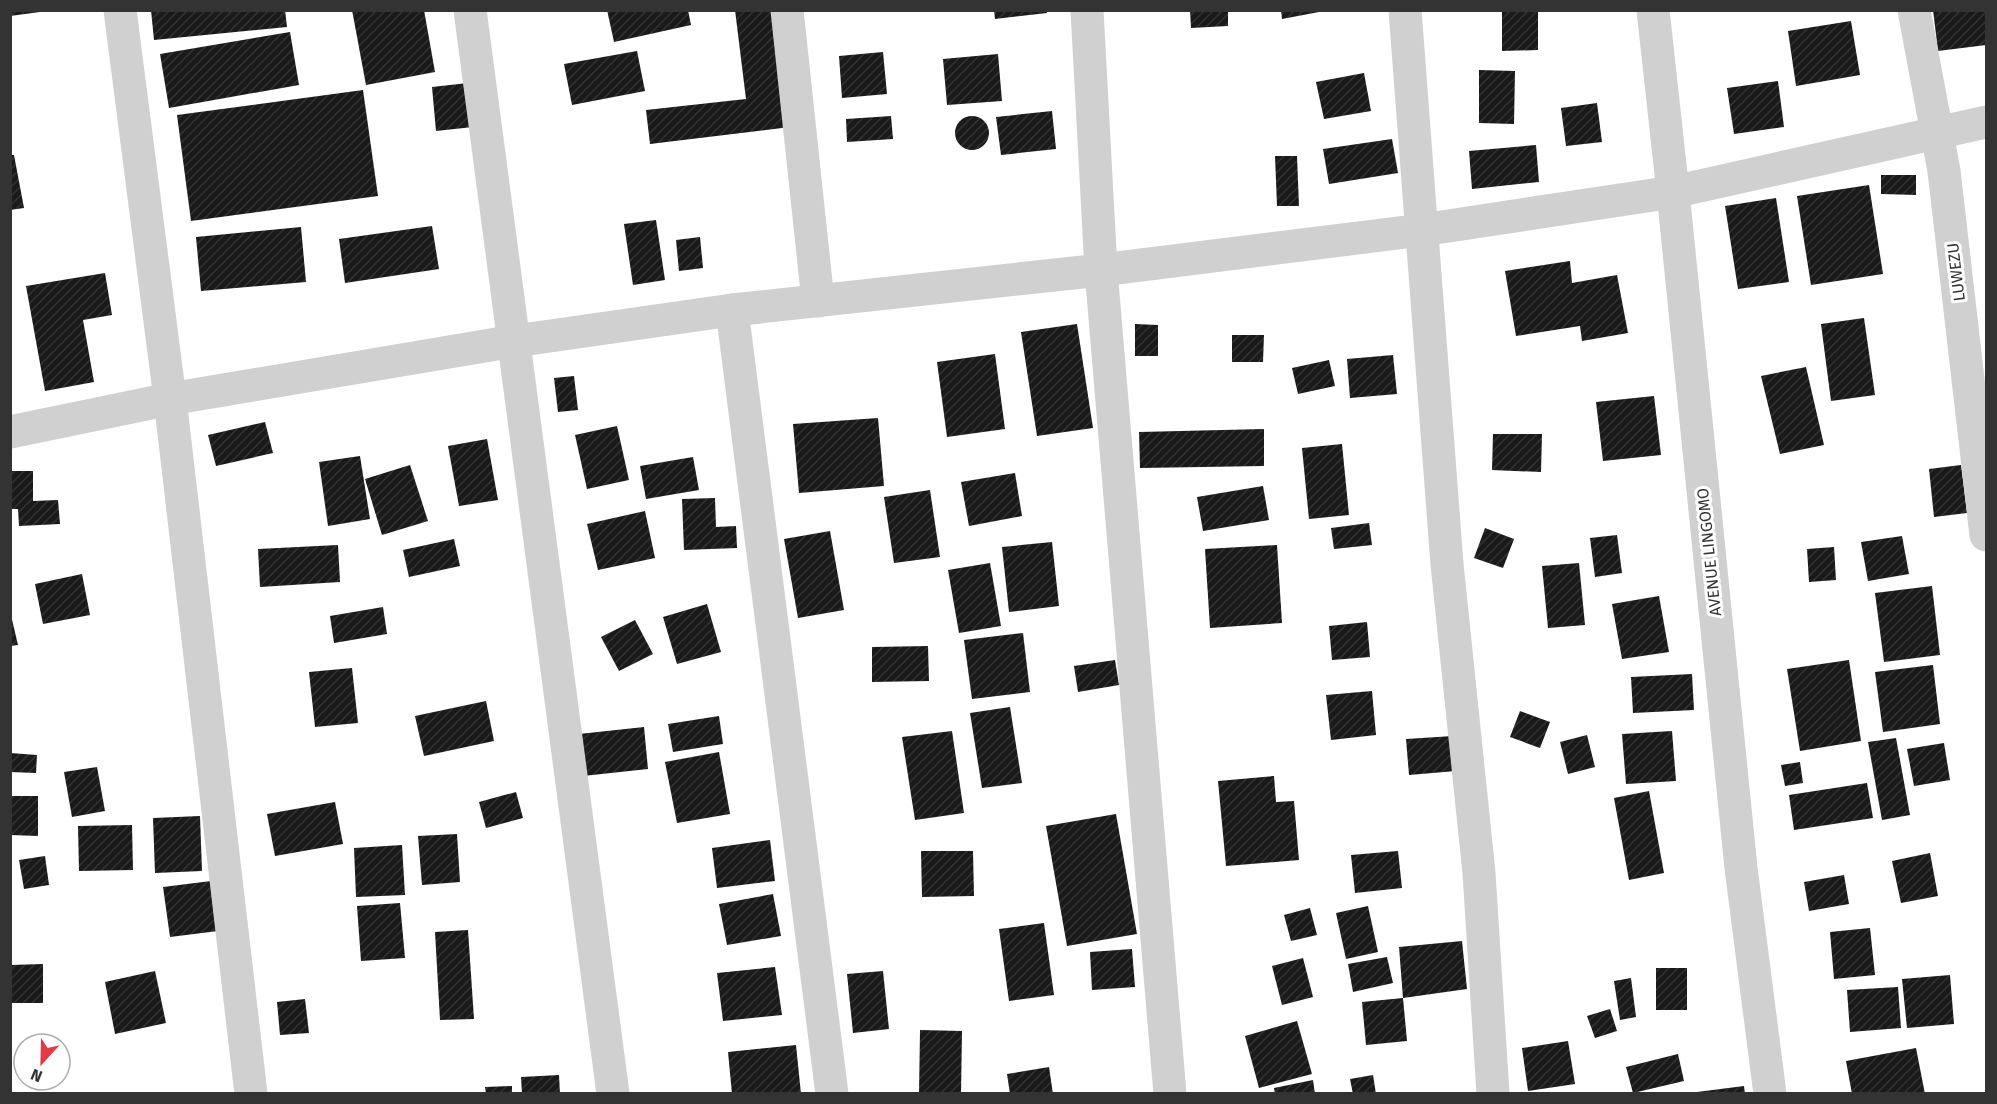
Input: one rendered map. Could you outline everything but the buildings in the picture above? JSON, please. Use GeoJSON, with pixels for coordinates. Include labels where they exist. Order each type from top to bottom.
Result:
{"type":"FeatureCollection","features":[{"type":"Feature","properties":{"kind":"street"},"geometry":{"type":"LineString","coordinates":[[120,10],[170,399],[251,1094]]}},
{"type":"Feature","properties":{"kind":"street"},"geometry":{"type":"LineString","coordinates":[[470,10],[613,1094]]}},
{"type":"Feature","properties":{"kind":"street"},"geometry":{"type":"LineString","coordinates":[[787,10],[818,301]]}},
{"type":"Feature","properties":{"kind":"street"},"geometry":{"type":"LineString","coordinates":[[1087,10],[1101,270],[1170,1094]]}},
{"type":"Feature","properties":{"kind":"street"},"geometry":{"type":"LineString","coordinates":[[1405,10],[1447,564],[1479,873],[1493,1094]]}},
{"type":"Feature","properties":{"kind":"street","name":"AVENUE LINGOMO"},"geometry":{"type":"LineString","coordinates":[[1653,10],[1741,868],[1770,1094]]}},
{"type":"Feature","properties":{"kind":"street","name":"LUWEZU"},"geometry":{"type":"LineString","coordinates":[[1914,10],[1944,171],[1986,535]]}},
{"type":"Feature","properties":{"kind":"street"},"geometry":{"type":"LineString","coordinates":[[10,432],[170,399],[515,341],[732,310],[1101,270],[1422,231],[1673,192],[1986,122]]}},
{"type":"Feature","properties":{"kind":"street"},"geometry":{"type":"LineString","coordinates":[[732,310],[832,1094]]}}]}
